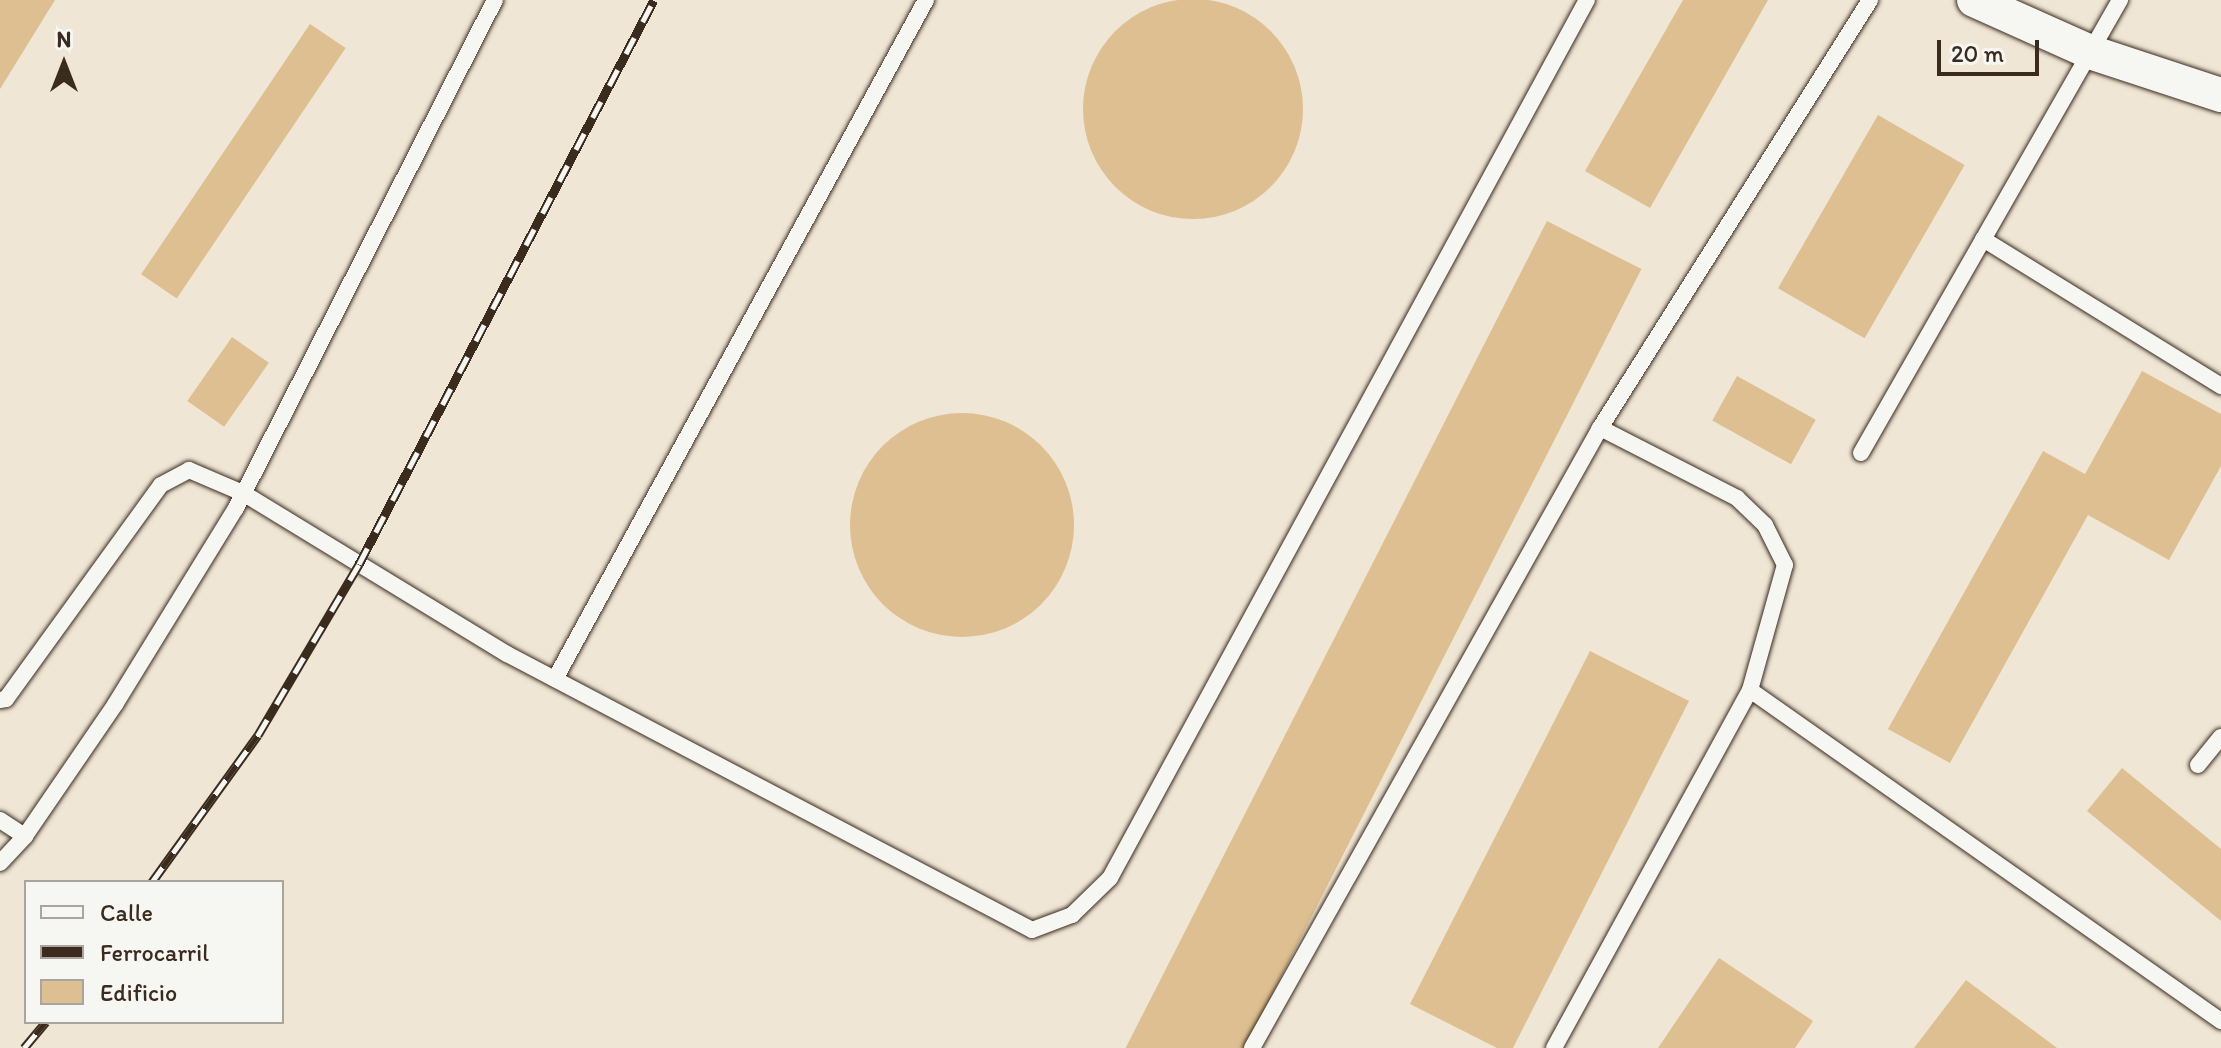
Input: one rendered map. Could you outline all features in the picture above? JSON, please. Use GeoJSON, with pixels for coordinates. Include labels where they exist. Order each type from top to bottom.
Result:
{"type":"FeatureCollection","features":[{"type":"Feature","properties":{"kind":"street"},"geometry":{"type":"LineString","coordinates":[[1974,0],[2090,52],[2221,95]]}},
{"type":"Feature","properties":{"kind":"lane"},"geometry":{"type":"LineString","coordinates":[[0,863],[25,836],[116,703],[243,493],[495,0]]}},
{"type":"Feature","properties":{"kind":"lane"},"geometry":{"type":"LineString","coordinates":[[555,679],[926,0]]}},
{"type":"Feature","properties":{"kind":"lane"},"geometry":{"type":"LineString","coordinates":[[0,700],[6,699],[161,485],[189,470],[243,493],[507,654],[1032,930],[1072,915],[1110,878],[1587,0]]}},
{"type":"Feature","properties":{"kind":"lane"},"geometry":{"type":"LineString","coordinates":[[1252,1048],[1600,428],[1870,0]]}},
{"type":"Feature","properties":{"kind":"lane"},"geometry":{"type":"LineString","coordinates":[[1861,453],[2120,0]]}},
{"type":"Feature","properties":{"kind":"lane"},"geometry":{"type":"LineString","coordinates":[[1983,239],[2221,386]]}},
{"type":"Feature","properties":{"kind":"lane"},"geometry":{"type":"LineString","coordinates":[[1554,1048],[1750,690],[1785,565],[1765,525],[1737,498],[1600,428]]}},
{"type":"Feature","properties":{"kind":"lane"},"geometry":{"type":"LineString","coordinates":[[1750,690],[2221,1021]]}},
{"type":"Feature","properties":{"kind":"lane"},"geometry":{"type":"LineString","coordinates":[[2198,765],[2221,737]]}},
{"type":"Feature","properties":{"kind":"lane"},"geometry":{"type":"LineString","coordinates":[[0,820],[25,836]]}},
{"type":"Feature","properties":{"kind":"shaded area"},"geometry":{"type":"Polygon","coordinates":[[[0,0],[2221,0],[2221,1048],[0,1048],[0,0]]]}},
{"type":"Feature","properties":{"kind":"building"},"geometry":{"type":"Polygon","coordinates":[[[1193,-1],[1214,1],[1235,8],[1271,31],[1294,67],[1301,88],[1301,130],[1294,151],[1271,187],[1235,210],[1214,217],[1193,219],[1172,217],[1151,210],[1115,187],[1092,151],[1085,130],[1083,109],[1085,88],[1092,67],[1115,31],[1151,8],[1172,1],[1193,-1]]]}},
{"type":"Feature","properties":{"kind":"building"},"geometry":{"type":"Polygon","coordinates":[[[0,0],[55,0],[0,89],[0,0]]]}},
{"type":"Feature","properties":{"kind":"building"},"geometry":{"type":"Polygon","coordinates":[[[1683,0],[1768,0],[1650,208],[1585,171],[1683,0]]]}},
{"type":"Feature","properties":{"kind":"building"},"geometry":{"type":"Polygon","coordinates":[[[310,24],[346,48],[177,298],[141,274],[310,24]]]}},
{"type":"Feature","properties":{"kind":"building"},"geometry":{"type":"Polygon","coordinates":[[[1878,115],[1965,165],[1865,338],[1778,288],[1878,115]]]}},
{"type":"Feature","properties":{"kind":"building"},"geometry":{"type":"Polygon","coordinates":[[[1547,221],[1641,269],[1245,1048],[1126,1048],[1547,221]]]}},
{"type":"Feature","properties":{"kind":"building"},"geometry":{"type":"Polygon","coordinates":[[[232,337],[269,363],[224,427],[187,401],[232,337]]]}},
{"type":"Feature","properties":{"kind":"building"},"geometry":{"type":"Polygon","coordinates":[[[2142,371],[2221,414],[2221,466],[2169,560],[2088,515],[1950,763],[1888,729],[2043,451],[2085,474],[2142,371]]]}},
{"type":"Feature","properties":{"kind":"building"},"geometry":{"type":"Polygon","coordinates":[[[1737,376],[1816,420],[1791,464],[1712,421],[1737,376]]]}},
{"type":"Feature","properties":{"kind":"building"},"geometry":{"type":"Polygon","coordinates":[[[962,413],[1005,421],[1041,446],[1066,482],[1074,525],[1066,568],[1041,604],[1005,629],[962,637],[919,629],[883,604],[858,568],[850,525],[858,482],[883,446],[919,421],[962,413]]]}},
{"type":"Feature","properties":{"kind":"building"},"geometry":{"type":"Polygon","coordinates":[[[1590,651],[1689,701],[1513,1048],[1497,1048],[1410,1004],[1590,651]]]}},
{"type":"Feature","properties":{"kind":"building"},"geometry":{"type":"Polygon","coordinates":[[[2122,768],[2221,849],[2221,921],[2087,811],[2122,768]]]}},
{"type":"Feature","properties":{"kind":"building"},"geometry":{"type":"Polygon","coordinates":[[[1719,958],[1813,1021],[1795,1048],[1658,1048],[1719,958]]]}},
{"type":"Feature","properties":{"kind":"building"},"geometry":{"type":"Polygon","coordinates":[[[1966,980],[2057,1048],[1914,1048],[1966,980]]]}},
{"type":"Feature","properties":{"kind":"railway"},"geometry":{"type":"LineString","coordinates":[[153,880],[258,735],[359,564],[654,0]]}},
{"type":"Feature","properties":{"kind":"railway"},"geometry":{"type":"LineString","coordinates":[[24,1048],[44,1024]]}}]}
